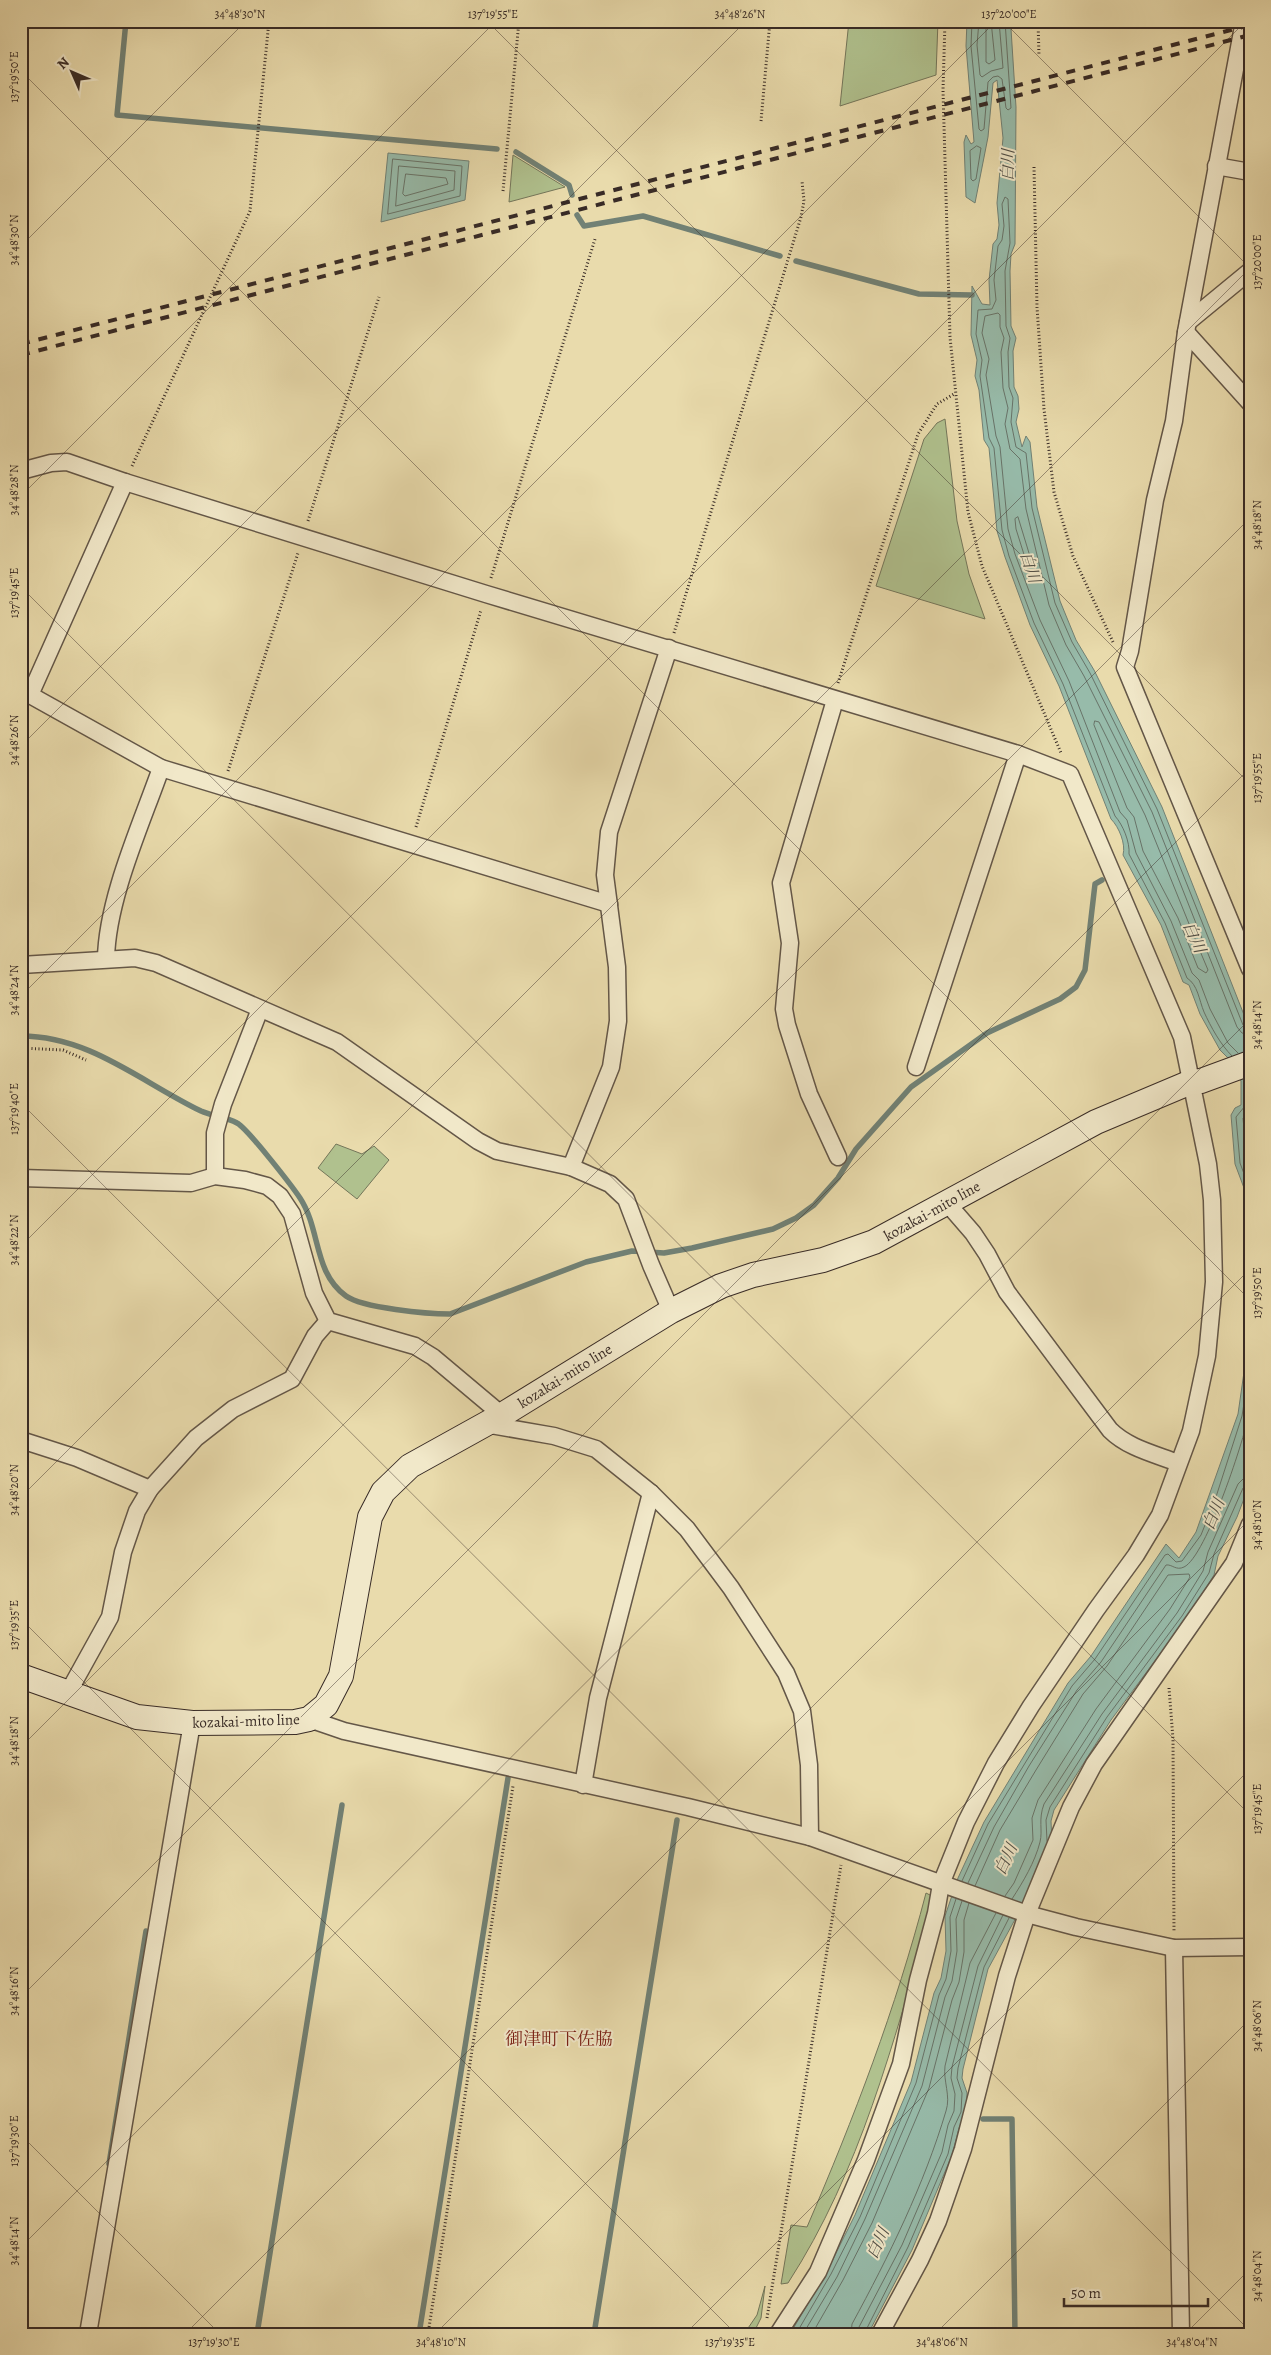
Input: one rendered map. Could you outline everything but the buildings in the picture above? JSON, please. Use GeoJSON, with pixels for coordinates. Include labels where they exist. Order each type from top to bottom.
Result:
{"type":"FeatureCollection","features":[{"type":"Feature","properties":{"kind":"main road","name":"kozakai-mito line"},"geometry":{"type":"LineString","coordinates":[[21,1676],[137,1716],[192,1724],[295,1722],[309,1719],[326,1706],[341,1676],[370,1516],[384,1492],[410,1466],[494,1420],[671,1311],[721,1286],[753,1275],[823,1260],[874,1242],[1042,1149],[1096,1122],[1196,1082],[1250,1063]]}},
{"type":"Feature","properties":{"kind":"street"},"geometry":{"type":"LineString","coordinates":[[1244,21],[1187,327],[1174,421],[1156,500],[1130,651],[1124,667],[1250,970]]}},
{"type":"Feature","properties":{"kind":"street"},"geometry":{"type":"LineString","coordinates":[[1216,166],[1250,172]]}},
{"type":"Feature","properties":{"kind":"street"},"geometry":{"type":"LineString","coordinates":[[1187,327],[1250,271]]}},
{"type":"Feature","properties":{"kind":"street"},"geometry":{"type":"LineString","coordinates":[[1187,327],[1250,403]]}},
{"type":"Feature","properties":{"kind":"street"},"geometry":{"type":"LineString","coordinates":[[21,471],[51,463],[67,462],[125,482],[486,594],[1018,754],[1070,774],[1182,1037],[1196,1082],[1211,1191],[1214,1282],[1207,1356],[1191,1431],[1160,1515],[1136,1555],[1036,1698],[996,1763],[966,1822],[945,1885],[901,2064],[866,2160],[818,2272],[772,2331]]}},
{"type":"Feature","properties":{"kind":"street"},"geometry":{"type":"LineString","coordinates":[[125,482],[25,695],[160,768],[411,842],[608,904]]}},
{"type":"Feature","properties":{"kind":"street"},"geometry":{"type":"LineString","coordinates":[[571,1167],[611,1067],[618,1021],[618,967],[604,875],[608,832],[669,648]]}},
{"type":"Feature","properties":{"kind":"street"},"geometry":{"type":"LineString","coordinates":[[835,700],[781,884],[790,943],[784,1009],[787,1025],[808,1094],[838,1157]]}},
{"type":"Feature","properties":{"kind":"street"},"geometry":{"type":"LineString","coordinates":[[916,1067],[1018,754]]}},
{"type":"Feature","properties":{"kind":"street"},"geometry":{"type":"LineString","coordinates":[[106,959],[106,937],[124,874],[160,768]]}},
{"type":"Feature","properties":{"kind":"street"},"geometry":{"type":"LineString","coordinates":[[21,965],[135,958],[156,963],[337,1042],[478,1141],[497,1151],[571,1167],[610,1184],[626,1199],[671,1311]]}},
{"type":"Feature","properties":{"kind":"street"},"geometry":{"type":"LineString","coordinates":[[215,1176],[215,1133],[223,1104],[260,1009]]}},
{"type":"Feature","properties":{"kind":"street"},"geometry":{"type":"LineString","coordinates":[[21,1178],[191,1183],[215,1176],[245,1180],[267,1186],[280,1196],[292,1214],[314,1293],[328,1321],[415,1346],[433,1357],[494,1420],[596,1449],[651,1493],[687,1529],[731,1588],[786,1673],[802,1712],[809,1765],[810,1837]]}},
{"type":"Feature","properties":{"kind":"street"},"geometry":{"type":"LineString","coordinates":[[947,1203],[973,1233],[987,1254],[1007,1292],[1110,1430],[1118,1438],[1135,1447],[1178,1463]]}},
{"type":"Feature","properties":{"kind":"street"},"geometry":{"type":"LineString","coordinates":[[69,1691],[110,1616],[123,1552],[137,1511],[150,1489],[196,1438],[233,1409],[292,1379],[315,1336],[328,1321]]}},
{"type":"Feature","properties":{"kind":"street"},"geometry":{"type":"LineString","coordinates":[[21,1440],[76,1458],[150,1489]]}},
{"type":"Feature","properties":{"kind":"street"},"geometry":{"type":"LineString","coordinates":[[582,1785],[598,1698],[651,1493]]}},
{"type":"Feature","properties":{"kind":"street"},"geometry":{"type":"LineString","coordinates":[[880,2334],[920,2260],[944,2203],[963,2149],[1006,1976],[1025,1913],[1071,1807],[1094,1764],[1167,1661],[1242,1563],[1250,1524]]}},
{"type":"Feature","properties":{"kind":"street"},"geometry":{"type":"LineString","coordinates":[[309,1719],[344,1731],[810,1837],[1025,1913],[1076,1927],[1174,1948],[1250,1947]]}},
{"type":"Feature","properties":{"kind":"street"},"geometry":{"type":"LineString","coordinates":[[88,2334],[192,1724]]}},
{"type":"Feature","properties":{"kind":"street"},"geometry":{"type":"LineString","coordinates":[[1174,1948],[1181,2334]]}},
{"type":"Feature","properties":{"kind":"path"},"geometry":{"type":"LineString","coordinates":[[125,482],[250,212],[269,21]]}},
{"type":"Feature","properties":{"kind":"path"},"geometry":{"type":"LineString","coordinates":[[503,191],[520,21]]}},
{"type":"Feature","properties":{"kind":"path"},"geometry":{"type":"LineString","coordinates":[[761,121],[770,21]]}},
{"type":"Feature","properties":{"kind":"path"},"geometry":{"type":"LineString","coordinates":[[945,21],[943,90],[947,267],[954,394],[968,512],[982,566],[1070,774]]}},
{"type":"Feature","properties":{"kind":"path"},"geometry":{"type":"LineString","coordinates":[[1038,21],[1039,56]]}},
{"type":"Feature","properties":{"kind":"path"},"geometry":{"type":"LineString","coordinates":[[1034,167],[1038,316],[1044,409],[1054,492],[1073,556],[1124,667]]}},
{"type":"Feature","properties":{"kind":"path"},"geometry":{"type":"LineString","coordinates":[[669,648],[801,217],[804,201],[802,181]]}},
{"type":"Feature","properties":{"kind":"path"},"geometry":{"type":"LineString","coordinates":[[411,842],[595,239]]}},
{"type":"Feature","properties":{"kind":"path"},"geometry":{"type":"LineString","coordinates":[[835,700],[839,678],[918,434],[938,404],[954,394]]}},
{"type":"Feature","properties":{"kind":"path"},"geometry":{"type":"LineString","coordinates":[[21,1048],[63,1050],[86,1060]]}},
{"type":"Feature","properties":{"kind":"path"},"geometry":{"type":"LineString","coordinates":[[1167,1661],[1173,1739],[1174,1948]]}},
{"type":"Feature","properties":{"kind":"path"},"geometry":{"type":"LineString","coordinates":[[428,2334],[516,1769]]}},
{"type":"Feature","properties":{"kind":"path"},"geometry":{"type":"LineString","coordinates":[[772,2331],[844,1850]]}},
{"type":"Feature","properties":{"kind":"green space"},"geometry":{"type":"Polygon","coordinates":[[[849,21],[938,21],[936,75],[840,106],[849,21]]]}},
{"type":"Feature","properties":{"kind":"green space"},"geometry":{"type":"Polygon","coordinates":[[[513,155],[565,187],[509,202],[513,155]]]}},
{"type":"Feature","properties":{"kind":"green space"},"geometry":{"type":"Polygon","coordinates":[[[945,419],[957,521],[969,574],[985,619],[876,586],[924,439],[937,423],[945,419]]]}},
{"type":"Feature","properties":{"kind":"green space"},"geometry":{"type":"Polygon","coordinates":[[[336,1144],[362,1154],[374,1146],[389,1160],[357,1199],[318,1168],[336,1144]]]}},
{"type":"Feature","properties":{"kind":"green space"},"geometry":{"type":"Polygon","coordinates":[[[926,1893],[932,1896],[930,1917],[888,2059],[855,2152],[813,2241],[788,2283],[781,2284],[791,2225],[807,2227],[841,2145],[888,2020],[926,1893]]]}},
{"type":"Feature","properties":{"kind":"green space"},"geometry":{"type":"Polygon","coordinates":[[[765,2286],[761,2318],[753,2334],[744,2334],[757,2315],[765,2286]]]}},
{"type":"Feature","properties":{"kind":"water","name":"白川"},"geometry":{"type":"Polygon","coordinates":[[[967,21],[1009,21],[1011,29],[1016,107],[1015,244],[1011,254],[1010,271],[1011,326],[1016,338],[1013,351],[1014,387],[1018,396],[1019,409],[1016,422],[1022,447],[1026,436],[1030,442],[1037,507],[1060,601],[1076,640],[1094,670],[1162,807],[1248,1025],[1250,1239],[1245,1226],[1244,1188],[1235,1164],[1231,1115],[1235,1108],[1241,1105],[1241,1081],[1230,1060],[1220,1050],[1200,1014],[1189,985],[1183,982],[1161,925],[1123,855],[1124,846],[1121,836],[1117,826],[1111,819],[1059,686],[1030,625],[997,531],[989,448],[984,440],[979,390],[975,376],[977,360],[971,335],[972,286],[982,304],[990,305],[989,280],[993,244],[997,239],[999,225],[997,203],[1003,138],[997,80],[993,83],[988,137],[975,203],[966,197],[964,142],[966,135],[971,144],[974,142],[966,46],[967,21]]]}},
{"type":"Feature","properties":{"kind":"water"},"geometry":{"type":"Polygon","coordinates":[[[388,153],[469,161],[465,200],[381,222],[388,153]]]}},
{"type":"Feature","properties":{"kind":"water","name":"白川"},"geometry":{"type":"Polygon","coordinates":[[[1250,1301],[1250,1483],[1237,1517],[1218,1556],[1214,1575],[1186,1619],[1111,1720],[1054,1810],[1051,1821],[1052,1843],[1030,1892],[988,1969],[963,2069],[962,2078],[967,2093],[966,2113],[959,2128],[952,2155],[912,2250],[868,2334],[790,2334],[827,2271],[855,2215],[911,2082],[934,1993],[941,1978],[946,1951],[945,1916],[958,1878],[984,1822],[1068,1683],[1091,1656],[1166,1544],[1179,1558],[1196,1532],[1238,1414],[1246,1358],[1250,1301]]]}},
{"type":"Feature","properties":{"kind":"waterway"},"geometry":{"type":"LineString","coordinates":[[126,21],[117,115],[497,149]]}},
{"type":"Feature","properties":{"kind":"waterway"},"geometry":{"type":"LineString","coordinates":[[516,152],[569,185],[572,195]]}},
{"type":"Feature","properties":{"kind":"waterway"},"geometry":{"type":"LineString","coordinates":[[577,215],[584,226],[643,216],[780,256]]}},
{"type":"Feature","properties":{"kind":"waterway"},"geometry":{"type":"LineString","coordinates":[[796,261],[919,294],[972,295]]}},
{"type":"Feature","properties":{"kind":"waterway"},"geometry":{"type":"LineString","coordinates":[[21,1036],[46,1038],[92,1052],[201,1111],[237,1123],[259,1146],[300,1198],[307,1210],[322,1263],[335,1286],[346,1296],[380,1307],[450,1314],[586,1262],[632,1251],[664,1253],[692,1248],[773,1229],[796,1218],[814,1205],[838,1178],[856,1149],[911,1087],[987,1033],[1060,999],[1076,987],[1085,970],[1095,884],[1102,880]]}},
{"type":"Feature","properties":{"kind":"waterway"},"geometry":{"type":"LineString","coordinates":[[419,2334],[508,1778]]}},
{"type":"Feature","properties":{"kind":"waterway"},"geometry":{"type":"LineString","coordinates":[[257,2334],[342,1805]]}},
{"type":"Feature","properties":{"kind":"waterway"},"geometry":{"type":"LineString","coordinates":[[594,2334],[677,1820]]}},
{"type":"Feature","properties":{"kind":"waterway"},"geometry":{"type":"LineString","coordinates":[[109,2164],[146,1931]]}},
{"type":"Feature","properties":{"kind":"waterway"},"geometry":{"type":"LineString","coordinates":[[983,2119],[1012,2119],[1015,2334]]}},
{"type":"Feature","properties":{"kind":"railway"},"geometry":{"type":"LineString","coordinates":[[21,344],[1250,25]]}},
{"type":"Feature","properties":{"kind":"railway"},"geometry":{"type":"LineString","coordinates":[[21,355],[1250,35]]}},
{"type":"Feature","properties":{"kind":"district","name":"御津町下佐脇"},"geometry":{"type":"Point","coordinates":[559,2039]}}]}
